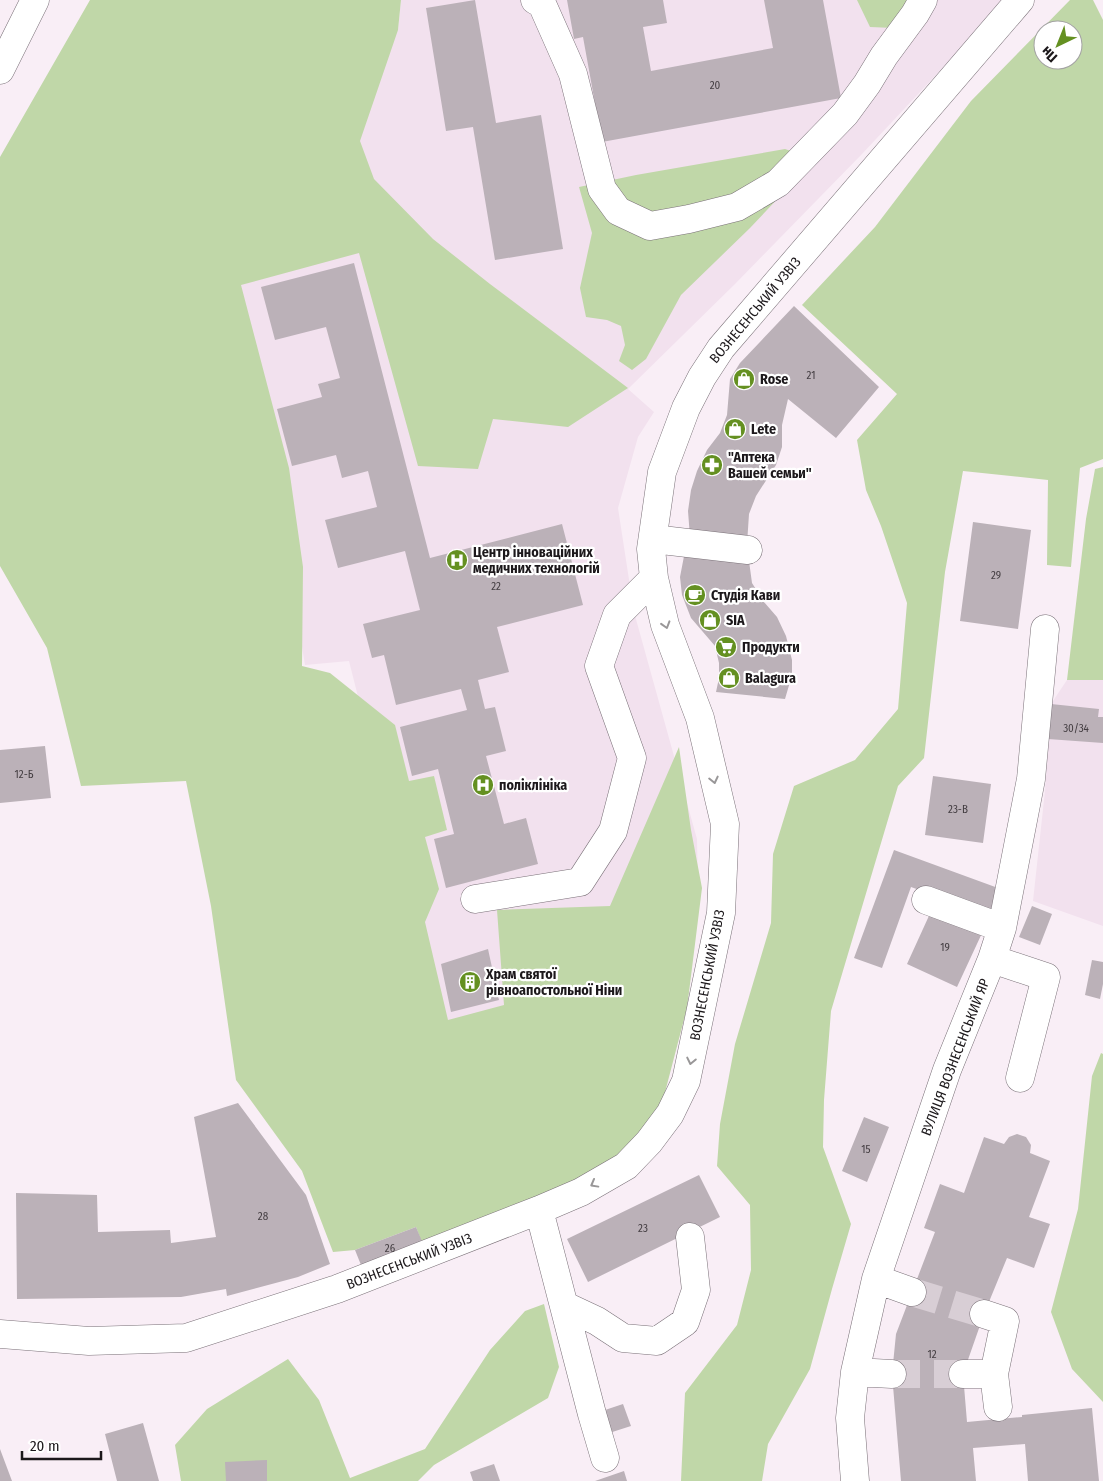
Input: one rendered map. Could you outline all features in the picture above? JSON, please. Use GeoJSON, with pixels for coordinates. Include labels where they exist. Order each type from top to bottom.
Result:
{"type":"FeatureCollection","features":[{"type":"Feature","properties":{"kind":"street"},"geometry":{"type":"LineString","coordinates":[[0,70],[35,0]]}},
{"type":"Feature","properties":{"kind":"street"},"geometry":{"type":"LineString","coordinates":[[534,0],[542,4],[573,74],[602,189],[618,211],[650,226],[689,219],[736,207],[778,183],[845,114],[923,0]]}},
{"type":"Feature","properties":{"kind":"street","name":"ВОЗНЕСЕНСЬКИЙ УЗВІЗ"},"geometry":{"type":"LineString","coordinates":[[0,1334],[88,1341],[186,1338],[337,1289],[539,1210],[581,1192],[626,1166],[649,1142],[670,1114],[686,1081],[721,913],[725,824],[700,718],[665,625],[654,578],[651,549],[662,472],[686,408],[702,376],[716,355],[1020,0]]}},
{"type":"Feature","properties":{"kind":"street"},"geometry":{"type":"LineString","coordinates":[[653,539],[748,550]]}},
{"type":"Feature","properties":{"kind":"street"},"geometry":{"type":"LineString","coordinates":[[474,899],[580,882],[613,831],[632,758],[599,666],[617,615],[654,578]]}},
{"type":"Feature","properties":{"kind":"street","name":"ВУЛИЦЯ ВОЗНЕСЕНСЬКИЙ ЯР"},"geometry":{"type":"LineString","coordinates":[[855,1481],[850,1418],[855,1372],[876,1279],[947,1070],[992,959],[1002,928],[1031,779],[1045,629]]}},
{"type":"Feature","properties":{"kind":"street"},"geometry":{"type":"LineString","coordinates":[[926,900],[1002,928]]}},
{"type":"Feature","properties":{"kind":"street"},"geometry":{"type":"LineString","coordinates":[[992,959],[1046,977],[1020,1078]]}},
{"type":"Feature","properties":{"kind":"street"},"geometry":{"type":"LineString","coordinates":[[539,1210],[605,1458]]}},
{"type":"Feature","properties":{"kind":"street"},"geometry":{"type":"LineString","coordinates":[[565,1306],[597,1320],[623,1338],[657,1341],[685,1322],[696,1290],[690,1237]]}},
{"type":"Feature","properties":{"kind":"street"},"geometry":{"type":"LineString","coordinates":[[876,1279],[912,1292]]}},
{"type":"Feature","properties":{"kind":"street"},"geometry":{"type":"LineString","coordinates":[[984,1314],[1005,1321],[994,1374],[998,1407]]}},
{"type":"Feature","properties":{"kind":"street"},"geometry":{"type":"LineString","coordinates":[[855,1372],[892,1374]]}},
{"type":"Feature","properties":{"kind":"street"},"geometry":{"type":"LineString","coordinates":[[963,1374],[994,1374]]}},
{"type":"Feature","properties":{"kind":"shaded area","name":"Центр інноваційних медичних технологій"},"geometry":{"type":"Polygon","coordinates":[[[401,0],[1006,0],[862,154],[735,284],[628,389],[654,412],[638,437],[618,508],[634,612],[697,839],[698,890],[457,1082],[349,661],[305,665],[275,483],[204,156],[398,30],[401,0]]]}},
{"type":"Feature","properties":{"kind":"shaded area"},"geometry":{"type":"Polygon","coordinates":[[[1067,680],[1103,680],[1103,926],[1033,901],[1045,791],[1051,704],[1067,680]]]}},
{"type":"Feature","properties":{"kind":"green space"},"geometry":{"type":"Polygon","coordinates":[[[90,0],[401,0],[398,30],[360,141],[374,179],[433,239],[628,388],[568,427],[493,419],[478,469],[418,466],[359,253],[241,285],[289,468],[303,567],[302,666],[330,673],[395,725],[409,781],[434,776],[447,830],[425,837],[439,889],[425,922],[448,1020],[504,1005],[497,910],[610,906],[679,747],[691,830],[702,888],[687,1008],[663,1100],[643,1134],[617,1158],[555,1193],[422,1243],[416,1227],[355,1250],[333,1252],[302,1171],[236,1080],[211,906],[186,781],[81,786],[47,648],[0,566],[0,157],[90,0]]]}},
{"type":"Feature","properties":{"kind":"green space"},"geometry":{"type":"Polygon","coordinates":[[[857,0],[932,0],[894,28],[870,27],[857,0]]]}},
{"type":"Feature","properties":{"kind":"green space"},"geometry":{"type":"Polygon","coordinates":[[[1070,0],[1093,0],[1103,20],[1103,459],[1080,468],[1071,567],[1047,565],[1048,480],[963,471],[945,572],[924,758],[898,786],[831,1011],[824,1100],[823,1147],[851,1224],[810,1369],[768,1444],[762,1481],[681,1481],[685,1393],[737,1325],[751,1270],[750,1205],[717,1166],[720,1124],[735,1044],[771,923],[773,854],[794,786],[855,760],[898,709],[907,603],[881,526],[866,490],[857,440],[897,394],[802,305],[875,227],[971,101],[1033,38],[1033,70],[1083,70],[1083,20],[1050,20],[1070,0]]]}},
{"type":"Feature","properties":{"kind":"green space"},"geometry":{"type":"Polygon","coordinates":[[[785,149],[815,159],[750,228],[681,295],[646,359],[632,370],[619,361],[625,345],[621,326],[607,320],[586,317],[580,288],[592,233],[579,187],[785,149]]]}},
{"type":"Feature","properties":{"kind":"green space"},"geometry":{"type":"Polygon","coordinates":[[[1103,467],[1103,680],[1067,680],[1086,519],[1095,469],[1103,467]]]}},
{"type":"Feature","properties":{"kind":"green space"},"geometry":{"type":"Polygon","coordinates":[[[1101,1053],[1103,1054],[1103,1402],[1072,1369],[1051,1312],[1078,1209],[1092,1076],[1101,1053]]]}},
{"type":"Feature","properties":{"kind":"green space"},"geometry":{"type":"Polygon","coordinates":[[[544,1304],[559,1367],[548,1398],[434,1465],[418,1481],[181,1481],[175,1445],[207,1409],[288,1359],[319,1400],[350,1478],[425,1449],[490,1350],[525,1311],[544,1304]]]}},
{"type":"Feature","properties":{"kind":"building"},"geometry":{"type":"Polygon","coordinates":[[[475,0],[496,123],[541,115],[563,249],[495,260],[473,127],[446,131],[426,8],[475,0]]]}},
{"type":"Feature","properties":{"kind":"building"},"geometry":{"type":"Polygon","coordinates":[[[567,0],[663,0],[667,23],[643,27],[651,71],[773,48],[764,0],[823,0],[841,98],[602,142],[583,37],[574,39],[567,0]]]}},
{"type":"Feature","properties":{"kind":"building"},"geometry":{"type":"Polygon","coordinates":[[[354,263],[430,558],[562,524],[583,605],[497,627],[509,672],[478,680],[485,709],[495,707],[506,751],[486,756],[504,824],[526,818],[538,864],[446,888],[434,839],[454,834],[438,769],[412,776],[400,727],[467,710],[461,689],[396,705],[384,655],[372,658],[363,624],[420,610],[405,551],[338,568],[325,520],[377,507],[368,471],[342,478],[336,455],[292,466],[277,409],[322,397],[318,384],[340,378],[326,327],[275,340],[261,287],[354,263]]]}},
{"type":"Feature","properties":{"kind":"building"},"geometry":{"type":"Polygon","coordinates":[[[794,306],[879,387],[836,438],[788,399],[782,425],[782,447],[776,465],[756,496],[749,514],[747,544],[690,537],[688,511],[691,490],[707,450],[720,433],[727,415],[730,379],[740,363],[794,306]]]}},
{"type":"Feature","properties":{"kind":"building"},"geometry":{"type":"Polygon","coordinates":[[[973,522],[1031,530],[1018,629],[960,621],[973,522]]]}},
{"type":"Feature","properties":{"kind":"building"},"geometry":{"type":"Polygon","coordinates":[[[685,551],[749,561],[752,583],[764,602],[777,617],[786,636],[792,660],[792,675],[785,699],[716,692],[719,678],[719,663],[715,646],[691,618],[682,595],[680,577],[685,551]]]}},
{"type":"Feature","properties":{"kind":"building"},"geometry":{"type":"Polygon","coordinates":[[[1051,704],[1099,709],[1098,717],[1103,717],[1103,743],[1048,739],[1051,704]]]}},
{"type":"Feature","properties":{"kind":"building"},"geometry":{"type":"Polygon","coordinates":[[[45,746],[51,798],[0,803],[0,750],[45,746]]]}},
{"type":"Feature","properties":{"kind":"building"},"geometry":{"type":"Polygon","coordinates":[[[933,776],[991,784],[983,843],[925,835],[933,776]]]}},
{"type":"Feature","properties":{"kind":"building"},"geometry":{"type":"Polygon","coordinates":[[[894,850],[998,888],[989,915],[911,887],[882,968],[854,958],[894,850]]]}},
{"type":"Feature","properties":{"kind":"building"},"geometry":{"type":"Polygon","coordinates":[[[1032,906],[1052,914],[1040,945],[1019,937],[1032,906]]]}},
{"type":"Feature","properties":{"kind":"building"},"geometry":{"type":"Polygon","coordinates":[[[933,907],[983,931],[957,987],[907,964],[933,907]]]}},
{"type":"Feature","properties":{"kind":"building","name":"Храм святої рівноапостольної Ніни"},"geometry":{"type":"Polygon","coordinates":[[[488,949],[499,1000],[451,1012],[441,964],[488,949]]]}},
{"type":"Feature","properties":{"kind":"building"},"geometry":{"type":"Polygon","coordinates":[[[1092,960],[1103,962],[1103,984],[1100,999],[1085,995],[1092,960]]]}},
{"type":"Feature","properties":{"kind":"building"},"geometry":{"type":"Polygon","coordinates":[[[238,1103],[306,1195],[330,1264],[298,1277],[227,1296],[226,1289],[181,1297],[17,1299],[16,1193],[97,1195],[98,1232],[170,1230],[171,1243],[216,1237],[194,1117],[238,1103]]]}},
{"type":"Feature","properties":{"kind":"building"},"geometry":{"type":"Polygon","coordinates":[[[864,1117],[889,1127],[867,1182],[842,1171],[864,1117]]]}},
{"type":"Feature","properties":{"kind":"building"},"geometry":{"type":"Polygon","coordinates":[[[1017,1134],[1026,1137],[1031,1145],[1030,1153],[1050,1161],[1029,1217],[1050,1224],[1034,1268],[1007,1258],[984,1314],[963,1374],[967,1422],[1092,1408],[1099,1481],[1028,1481],[1025,1444],[973,1448],[976,1481],[901,1481],[892,1374],[896,1334],[935,1232],[924,1228],[940,1184],[964,1193],[984,1137],[1004,1144],[1009,1137],[1017,1134]]]}},
{"type":"Feature","properties":{"kind":"building"},"geometry":{"type":"Polygon","coordinates":[[[699,1175],[720,1217],[588,1282],[567,1239],[699,1175]]]}},
{"type":"Feature","properties":{"kind":"building"},"geometry":{"type":"Polygon","coordinates":[[[416,1227],[424,1246],[363,1270],[355,1250],[416,1227]]]}},
{"type":"Feature","properties":{"kind":"building"},"geometry":{"type":"Polygon","coordinates":[[[623,1404],[631,1426],[606,1434],[599,1412],[623,1404]]]}},
{"type":"Feature","properties":{"kind":"building"},"geometry":{"type":"Polygon","coordinates":[[[143,1423],[159,1481],[117,1481],[105,1434],[143,1423]]]}},
{"type":"Feature","properties":{"kind":"building"},"geometry":{"type":"Polygon","coordinates":[[[0,1449],[12,1481],[0,1481],[0,1449]]]}},
{"type":"Feature","properties":{"kind":"building"},"geometry":{"type":"Polygon","coordinates":[[[267,1460],[267,1481],[226,1481],[225,1462],[267,1460]]]}},
{"type":"Feature","properties":{"kind":"building"},"geometry":{"type":"Polygon","coordinates":[[[494,1464],[500,1481],[473,1481],[470,1472],[494,1464]]]}},
{"type":"Feature","properties":{"kind":"building"},"geometry":{"type":"Polygon","coordinates":[[[624,1471],[627,1481],[595,1481],[624,1471]]]}},
{"type":"Feature","properties":{"kind":"tunnel"},"geometry":{"type":"LineString","coordinates":[[912,1292],[984,1314]]}},
{"type":"Feature","properties":{"kind":"tunnel"},"geometry":{"type":"LineString","coordinates":[[892,1374],[963,1374]]}},
{"type":"Feature","properties":{"kind":"place","name":"Rose"},"geometry":{"type":"Point","coordinates":[744,379]}},
{"type":"Feature","properties":{"kind":"place","name":"Lete"},"geometry":{"type":"Point","coordinates":[735,429]}},
{"type":"Feature","properties":{"kind":"place","name":"\"Аптека Вашей семьи\""},"geometry":{"type":"Point","coordinates":[712,465]}},
{"type":"Feature","properties":{"kind":"place","name":"Центр інноваційних медичних технологій"},"geometry":{"type":"Point","coordinates":[457,560]}},
{"type":"Feature","properties":{"kind":"place","name":"Студія Кави"},"geometry":{"type":"Point","coordinates":[695,595]}},
{"type":"Feature","properties":{"kind":"place","name":"SIA"},"geometry":{"type":"Point","coordinates":[710,620]}},
{"type":"Feature","properties":{"kind":"place","name":"Продукти"},"geometry":{"type":"Point","coordinates":[726,647]}},
{"type":"Feature","properties":{"kind":"place","name":"Balagura"},"geometry":{"type":"Point","coordinates":[729,678]}},
{"type":"Feature","properties":{"kind":"place","name":"поліклініка"},"geometry":{"type":"Point","coordinates":[483,785]}},
{"type":"Feature","properties":{"kind":"place","name":"Храм святої рівноапостольної Ніни"},"geometry":{"type":"Point","coordinates":[470,982]}}]}
